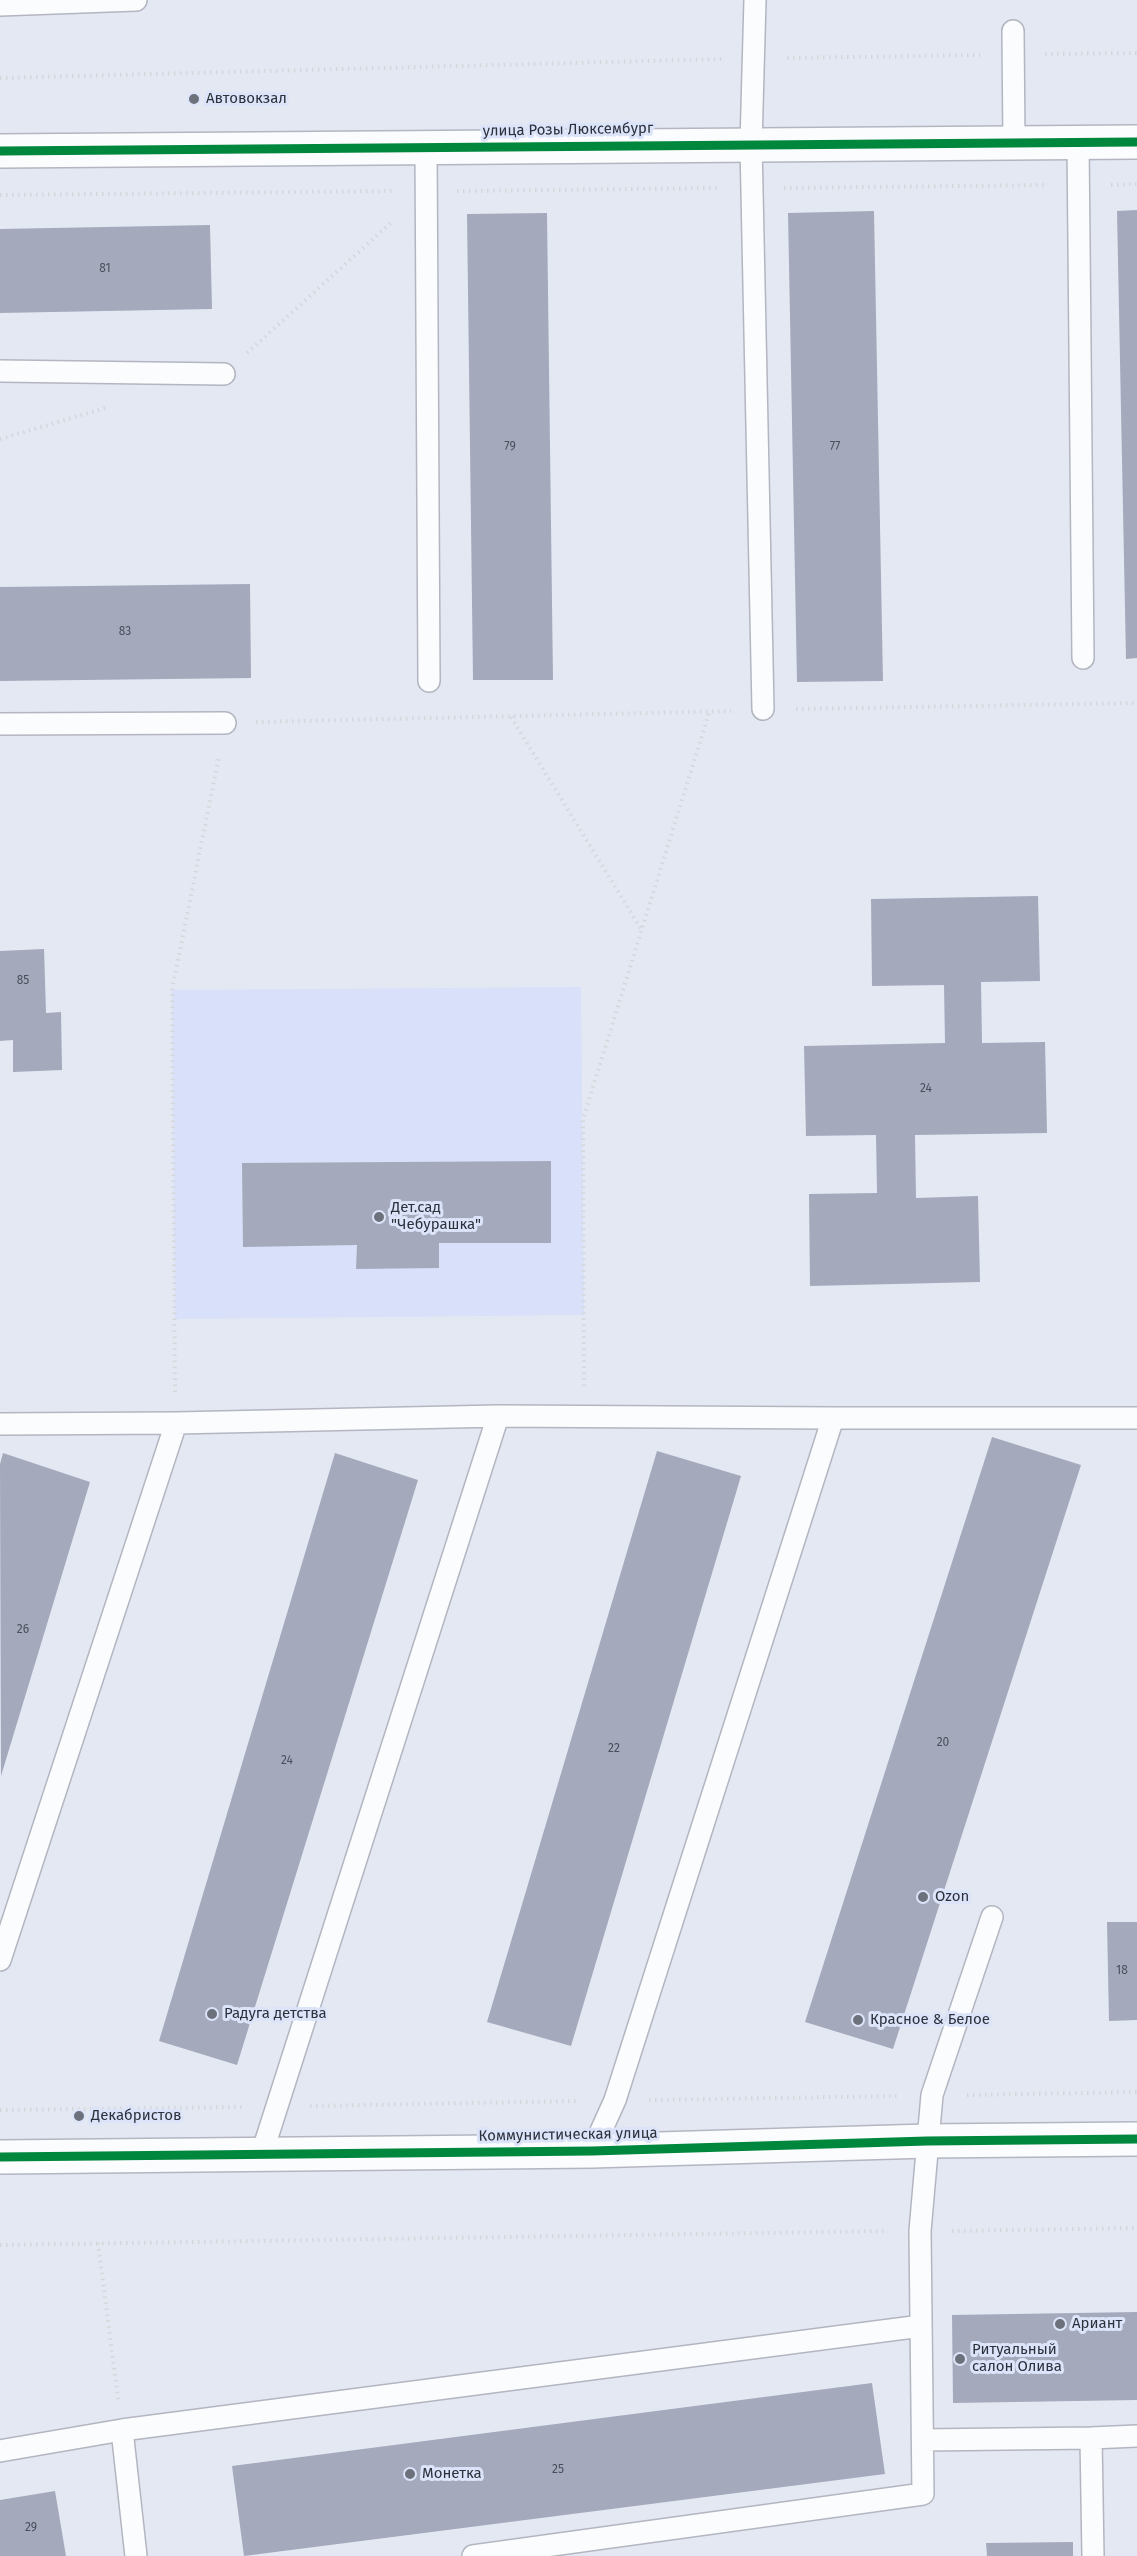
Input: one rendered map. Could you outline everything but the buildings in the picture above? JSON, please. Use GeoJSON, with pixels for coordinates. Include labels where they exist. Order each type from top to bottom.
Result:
{"type":"FeatureCollection","features":[{"type":"Feature","properties":{"kind":"street","name":"улица Розы Люксембург"},"geometry":{"type":"LineString","coordinates":[[0,151],[1137,142]]}},
{"type":"Feature","properties":{"kind":"street","name":"Коммунистическая улица"},"geometry":{"type":"LineString","coordinates":[[0,2157],[592,2151],[927,2141],[1137,2139]]}},
{"type":"Feature","properties":{"kind":"lane"},"geometry":{"type":"LineString","coordinates":[[0,5],[136,0]]}},
{"type":"Feature","properties":{"kind":"lane"},"geometry":{"type":"LineString","coordinates":[[755,0],[751,144],[763,709]]}},
{"type":"Feature","properties":{"kind":"lane"},"geometry":{"type":"LineString","coordinates":[[1013,31],[1014,142]]}},
{"type":"Feature","properties":{"kind":"lane"},"geometry":{"type":"LineString","coordinates":[[1078,142],[1083,658]]}},
{"type":"Feature","properties":{"kind":"lane"},"geometry":{"type":"LineString","coordinates":[[426,147],[429,681]]}},
{"type":"Feature","properties":{"kind":"lane"},"geometry":{"type":"LineString","coordinates":[[0,371],[224,374]]}},
{"type":"Feature","properties":{"kind":"lane"},"geometry":{"type":"LineString","coordinates":[[0,724],[225,723]]}},
{"type":"Feature","properties":{"kind":"lane"},"geometry":{"type":"LineString","coordinates":[[262,2153],[498,1416]]}},
{"type":"Feature","properties":{"kind":"lane"},"geometry":{"type":"LineString","coordinates":[[0,1424],[176,1423],[498,1416],[1137,1418]]}},
{"type":"Feature","properties":{"kind":"lane"},"geometry":{"type":"LineString","coordinates":[[592,2151],[615,2100],[833,1418]]}},
{"type":"Feature","properties":{"kind":"lane"},"geometry":{"type":"LineString","coordinates":[[0,1960],[176,1423]]}},
{"type":"Feature","properties":{"kind":"lane"},"geometry":{"type":"LineString","coordinates":[[473,2556],[923,2494],[920,2231],[932,2095],[992,1917]]}},
{"type":"Feature","properties":{"kind":"lane"},"geometry":{"type":"LineString","coordinates":[[0,2451],[122,2430],[921,2326]]}},
{"type":"Feature","properties":{"kind":"lane"},"geometry":{"type":"LineString","coordinates":[[122,2430],[136,2556]]}},
{"type":"Feature","properties":{"kind":"lane"},"geometry":{"type":"LineString","coordinates":[[923,2440],[1137,2436]]}},
{"type":"Feature","properties":{"kind":"lane"},"geometry":{"type":"LineString","coordinates":[[1091,2438],[1093,2556]]}},
{"type":"Feature","properties":{"kind":"path"},"geometry":{"type":"LineString","coordinates":[[0,78],[753,58],[1137,53]]}},
{"type":"Feature","properties":{"kind":"path"},"geometry":{"type":"LineString","coordinates":[[0,195],[1137,184]]}},
{"type":"Feature","properties":{"kind":"path"},"geometry":{"type":"LineString","coordinates":[[224,374],[425,191]]}},
{"type":"Feature","properties":{"kind":"path"},"geometry":{"type":"LineString","coordinates":[[175,1390],[172,990],[225,723],[709,713],[763,709],[1137,703]]}},
{"type":"Feature","properties":{"kind":"path"},"geometry":{"type":"LineString","coordinates":[[584,1416],[583,1119],[709,713]]}},
{"type":"Feature","properties":{"kind":"path"},"geometry":{"type":"LineString","coordinates":[[511,717],[642,930]]}},
{"type":"Feature","properties":{"kind":"path"},"geometry":{"type":"LineString","coordinates":[[0,2110],[1137,2092]]}},
{"type":"Feature","properties":{"kind":"path"},"geometry":{"type":"LineString","coordinates":[[0,2245],[1137,2228]]}},
{"type":"Feature","properties":{"kind":"path"},"geometry":{"type":"LineString","coordinates":[[98,2243],[122,2430]]}},
{"type":"Feature","properties":{"kind":"shaded area","name":"Дет.сад \"Чебурашка\""},"geometry":{"type":"Polygon","coordinates":[[[581,987],[584,1315],[175,1319],[172,990],[581,987]]]}},
{"type":"Feature","properties":{"kind":"cycle path"},"geometry":{"type":"LineString","coordinates":[[0,151],[1137,142]]}},
{"type":"Feature","properties":{"kind":"cycle path"},"geometry":{"type":"LineString","coordinates":[[0,2157],[592,2151],[927,2141],[1137,2139]]}},
{"type":"Feature","properties":{"kind":"place","name":"Автовокзал"},"geometry":{"type":"Point","coordinates":[194,99]}},
{"type":"Feature","properties":{"kind":"place","name":"Дет.сад \"Чебурашка\""},"geometry":{"type":"Point","coordinates":[379,1217]}},
{"type":"Feature","properties":{"kind":"place","name":"Ozon"},"geometry":{"type":"Point","coordinates":[923,1897]}},
{"type":"Feature","properties":{"kind":"place","name":"Радуга детства"},"geometry":{"type":"Point","coordinates":[212,2014]}},
{"type":"Feature","properties":{"kind":"place","name":"Красное & Белое"},"geometry":{"type":"Point","coordinates":[858,2020]}},
{"type":"Feature","properties":{"kind":"place","name":"Декабристов"},"geometry":{"type":"Point","coordinates":[79,2116]}},
{"type":"Feature","properties":{"kind":"place","name":"Ариант"},"geometry":{"type":"Point","coordinates":[1060,2324]}},
{"type":"Feature","properties":{"kind":"place","name":"Ритуальный салон Олива"},"geometry":{"type":"Point","coordinates":[960,2359]}},
{"type":"Feature","properties":{"kind":"place","name":"Монетка"},"geometry":{"type":"Point","coordinates":[410,2474]}}]}
